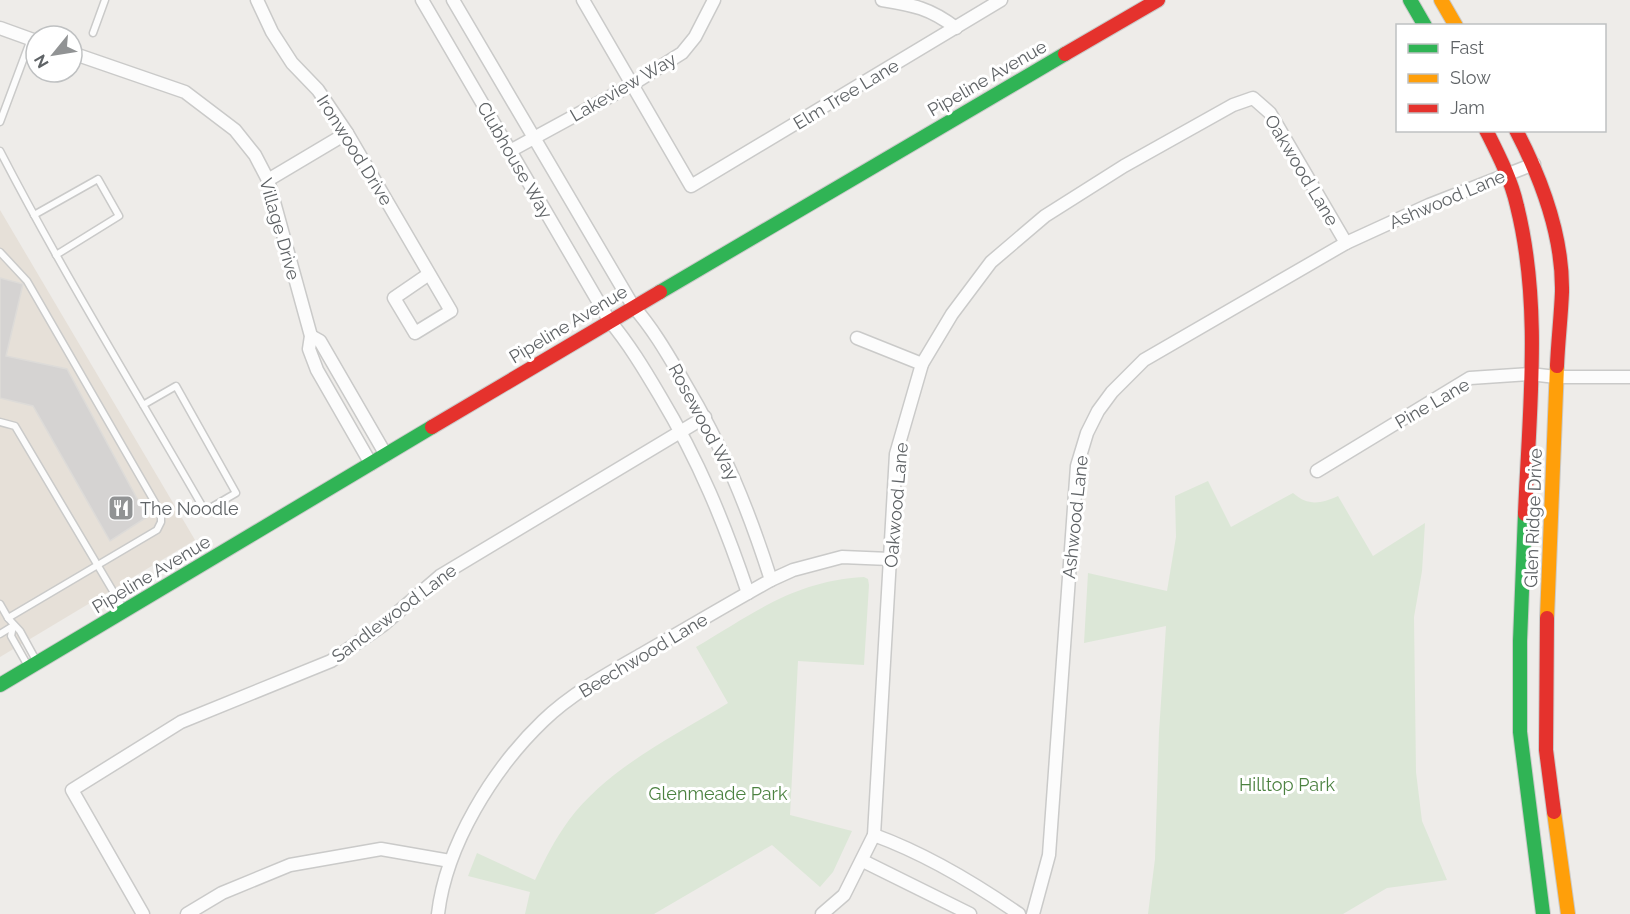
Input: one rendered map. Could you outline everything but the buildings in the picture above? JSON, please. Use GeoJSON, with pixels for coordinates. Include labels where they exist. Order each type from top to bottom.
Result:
{"type":"FeatureCollection","features":[{"type":"Feature","properties":{"kind":"street","name":"Ironwood Drive"},"geometry":{"type":"LineString","coordinates":[[257,0],[272,32],[292,63],[318,90],[347,133],[451,311],[415,333],[394,298],[429,274]]}},
{"type":"Feature","properties":{"kind":"street","name":"Clubhouse Way"},"geometry":{"type":"LineString","coordinates":[[422,0],[609,320]]}},
{"type":"Feature","properties":{"kind":"street","name":"Clubhouse Way"},"geometry":{"type":"LineString","coordinates":[[453,0],[633,306]]}},
{"type":"Feature","properties":{"kind":"street"},"geometry":{"type":"LineString","coordinates":[[583,0],[633,84]]}},
{"type":"Feature","properties":{"kind":"street","name":"Lakeview Way"},"geometry":{"type":"LineString","coordinates":[[510,151],[633,84],[682,53],[695,37],[714,0]]}},
{"type":"Feature","properties":{"kind":"street"},"geometry":{"type":"LineString","coordinates":[[882,0],[917,5],[940,16],[956,28]]}},
{"type":"Feature","properties":{"kind":"street","name":"Elm Tree Lane"},"geometry":{"type":"LineString","coordinates":[[633,84],[691,186],[1000,0]]}},
{"type":"Feature","properties":{"kind":"street","name":"Pipeline Avenue"},"geometry":{"type":"LineString","coordinates":[[0,685],[609,320],[1158,0]]}},
{"type":"Feature","properties":{"kind":"street"},"geometry":{"type":"LineString","coordinates":[[1410,0],[1424,24]]}},
{"type":"Feature","properties":{"kind":"street"},"geometry":{"type":"LineString","coordinates":[[1441,0],[1455,24]]}},
{"type":"Feature","properties":{"kind":"street"},"geometry":{"type":"LineString","coordinates":[[0,28],[24,37]]}},
{"type":"Feature","properties":{"kind":"street","name":"Village Drive"},"geometry":{"type":"LineString","coordinates":[[84,57],[185,92],[235,130],[255,155],[267,180],[310,336],[309,349],[313,360],[371,464]]}},
{"type":"Feature","properties":{"kind":"street","name":"Oakwood Lane"},"geometry":{"type":"LineString","coordinates":[[822,914],[844,895],[874,835],[896,454],[922,364],[952,314],[991,261],[1045,216],[1124,166],[1233,105],[1253,98],[1270,113],[1346,243]]}},
{"type":"Feature","properties":{"kind":"street","name":"Glen Ridge Drive"},"geometry":{"type":"LineString","coordinates":[[1487,132],[1508,173],[1522,219],[1530,260],[1530,374],[1519,672],[1519,745],[1543,914]]}},
{"type":"Feature","properties":{"kind":"street","name":"Glen Ridge Drive"},"geometry":{"type":"LineString","coordinates":[[1517,132],[1534,164],[1555,235],[1562,290],[1556,377],[1545,687],[1546,750],[1568,914]]}},
{"type":"Feature","properties":{"kind":"street"},"geometry":{"type":"LineString","coordinates":[[267,180],[347,133]]}},
{"type":"Feature","properties":{"kind":"street","name":"Ashwood Lane"},"geometry":{"type":"LineString","coordinates":[[1033,914],[1049,855],[1077,466],[1087,434],[1112,392],[1144,360],[1346,243],[1534,164]]}},
{"type":"Feature","properties":{"kind":"street","name":"Rosewood Way"},"geometry":{"type":"LineString","coordinates":[[633,306],[653,329],[705,417],[741,491],[771,580]]}},
{"type":"Feature","properties":{"kind":"street","name":"Rosewood Way"},"geometry":{"type":"LineString","coordinates":[[609,320],[629,343],[681,431],[717,505],[748,593]]}},
{"type":"Feature","properties":{"kind":"street","name":"Village Drive"},"geometry":{"type":"LineString","coordinates":[[310,336],[320,341],[386,455]]}},
{"type":"Feature","properties":{"kind":"street"},"geometry":{"type":"LineString","coordinates":[[857,338],[922,364]]}},
{"type":"Feature","properties":{"kind":"street","name":"Pine Lane"},"geometry":{"type":"LineString","coordinates":[[1317,471],[1470,378],[1530,374],[1556,377],[1630,377]]}},
{"type":"Feature","properties":{"kind":"street"},"geometry":{"type":"LineString","coordinates":[[342,414],[356,404]]}},
{"type":"Feature","properties":{"kind":"street","name":"Sandlewood Lane"},"geometry":{"type":"LineString","coordinates":[[143,914],[72,790],[181,722],[331,661],[383,624],[440,576],[705,417]]}},
{"type":"Feature","properties":{"kind":"street","name":"Beechwood Lane"},"geometry":{"type":"LineString","coordinates":[[438,914],[450,861],[476,807],[514,754],[543,721],[591,684],[771,580],[793,570],[842,557],[890,559]]}},
{"type":"Feature","properties":{"kind":"street"},"geometry":{"type":"LineString","coordinates":[[874,835],[910,848],[981,887],[1019,914]]}},
{"type":"Feature","properties":{"kind":"street"},"geometry":{"type":"LineString","coordinates":[[187,914],[222,893],[290,865],[381,849],[450,861]]}},
{"type":"Feature","properties":{"kind":"street"},"geometry":{"type":"LineString","coordinates":[[863,861],[970,914]]}},
{"type":"Feature","properties":{"kind":"lane"},"geometry":{"type":"LineString","coordinates":[[93,33],[105,0]]}},
{"type":"Feature","properties":{"kind":"lane"},"geometry":{"type":"LineString","coordinates":[[0,122],[24,62]]}},
{"type":"Feature","properties":{"kind":"lane"},"geometry":{"type":"LineString","coordinates":[[0,151],[56,255],[143,405],[205,511],[236,493],[176,386],[143,405]]}},
{"type":"Feature","properties":{"kind":"lane"},"geometry":{"type":"LineString","coordinates":[[34,215],[98,179],[119,216],[56,255]]}},
{"type":"Feature","properties":{"kind":"lane"},"geometry":{"type":"LineString","coordinates":[[0,252],[27,281],[161,513],[161,522],[157,530],[8,618]]}},
{"type":"Feature","properties":{"kind":"lane"},"geometry":{"type":"LineString","coordinates":[[0,422],[15,426],[125,611]]}},
{"type":"Feature","properties":{"kind":"lane"},"geometry":{"type":"LineString","coordinates":[[0,604],[13,626],[20,631],[33,665]]}},
{"type":"Feature","properties":{"kind":"lane"},"geometry":{"type":"LineString","coordinates":[[0,634],[13,626]]}},
{"type":"Feature","properties":{"kind":"shaded area"},"geometry":{"type":"Polygon","coordinates":[[[0,210],[195,540],[0,657],[0,210]]]}},
{"type":"Feature","properties":{"kind":"green space","name":"Hilltop Park"},"geometry":{"type":"Polygon","coordinates":[[[1208,481],[1231,527],[1293,493],[1309,502],[1325,501],[1338,496],[1373,556],[1425,523],[1422,571],[1414,617],[1416,772],[1422,821],[1447,880],[1387,888],[1343,914],[1148,914],[1155,859],[1159,732],[1166,626],[1084,643],[1088,573],[1167,591],[1176,537],[1175,496],[1208,481]]]}},
{"type":"Feature","properties":{"kind":"green space","name":"Glenmeade Park"},"geometry":{"type":"Polygon","coordinates":[[[864,577],[868,579],[869,585],[864,665],[798,661],[790,815],[852,831],[833,872],[820,887],[772,845],[654,914],[525,914],[530,892],[468,876],[477,853],[535,880],[559,834],[585,801],[603,784],[643,754],[728,703],[696,647],[756,611],[795,592],[839,580],[864,577]]]}},
{"type":"Feature","properties":{"kind":"traffic: fast"},"geometry":{"type":"LineString","coordinates":[[1410,0],[1424,24]]}},
{"type":"Feature","properties":{"kind":"traffic: fast"},"geometry":{"type":"LineString","coordinates":[[660,292],[1065,54]]}},
{"type":"Feature","properties":{"kind":"traffic: fast"},"geometry":{"type":"LineString","coordinates":[[0,685],[432,427]]}},
{"type":"Feature","properties":{"kind":"traffic: fast"},"geometry":{"type":"LineString","coordinates":[[1525,514],[1520,641],[1520,732],[1543,914]]}},
{"type":"Feature","properties":{"kind":"traffic: slow"},"geometry":{"type":"LineString","coordinates":[[1441,0],[1455,24]]}},
{"type":"Feature","properties":{"kind":"traffic: slow"},"geometry":{"type":"LineString","coordinates":[[1547,618],[1557,366]]}},
{"type":"Feature","properties":{"kind":"traffic: slow"},"geometry":{"type":"LineString","coordinates":[[1554,812],[1568,914]]}},
{"type":"Feature","properties":{"kind":"traffic: jam"},"geometry":{"type":"LineString","coordinates":[[1065,54],[1158,0]]}},
{"type":"Feature","properties":{"kind":"traffic: jam"},"geometry":{"type":"LineString","coordinates":[[1487,132],[1504,167],[1514,196],[1525,244],[1529,282],[1532,360],[1525,514]]}},
{"type":"Feature","properties":{"kind":"traffic: jam"},"geometry":{"type":"LineString","coordinates":[[1517,132],[1542,188],[1559,250],[1562,292],[1557,366]]}},
{"type":"Feature","properties":{"kind":"traffic: jam"},"geometry":{"type":"LineString","coordinates":[[432,427],[660,292]]}},
{"type":"Feature","properties":{"kind":"traffic: jam"},"geometry":{"type":"LineString","coordinates":[[1547,618],[1546,750],[1554,812]]}},
{"type":"Feature","properties":{"kind":"place","name":"The Noodle"},"geometry":{"type":"Point","coordinates":[121,508]}}]}
